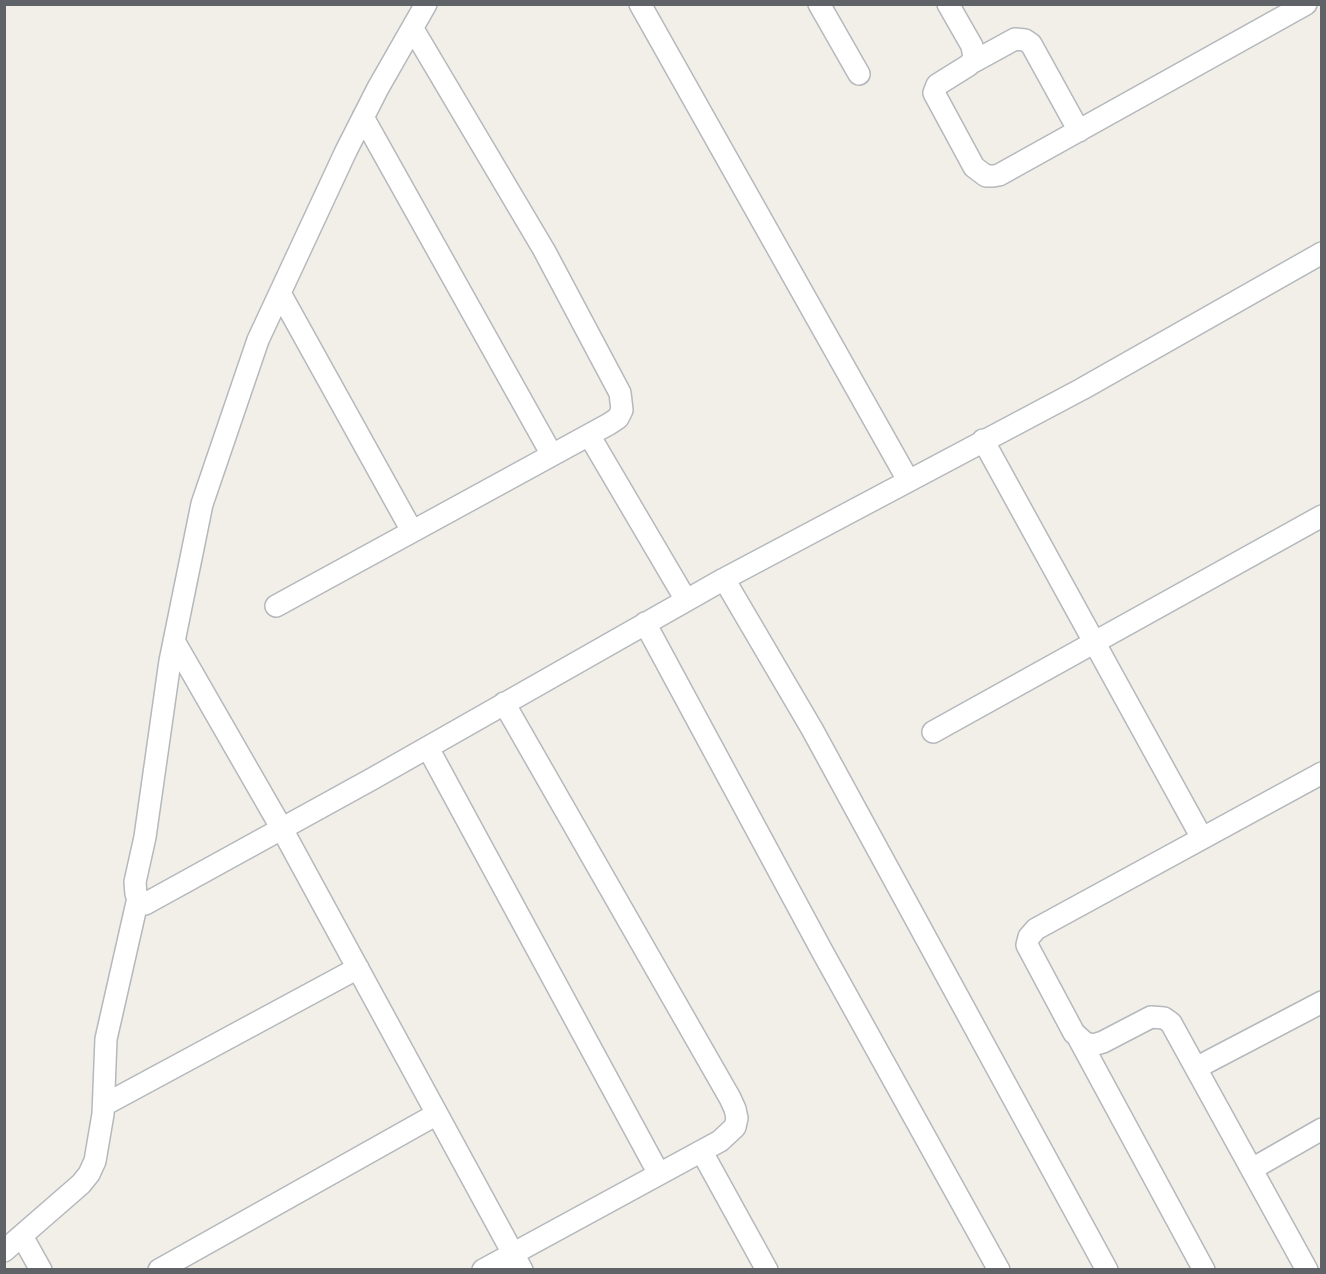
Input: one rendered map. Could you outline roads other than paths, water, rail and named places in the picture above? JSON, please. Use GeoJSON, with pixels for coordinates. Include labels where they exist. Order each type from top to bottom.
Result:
{"type":"FeatureCollection","features":[{"type":"Feature","properties":{"kind":"street"},"geometry":{"type":"LineString","coordinates":[[426,4],[363,117],[258,340],[202,504],[174,641],[145,837],[135,882],[134,889],[141,903],[149,904],[686,600],[1082,389],[1322,253]]}},
{"type":"Feature","properties":{"kind":"street"},"geometry":{"type":"LineString","coordinates":[[639,4],[909,480]]}},
{"type":"Feature","properties":{"kind":"street"},"geometry":{"type":"LineString","coordinates":[[819,4],[859,74]]}},
{"type":"Feature","properties":{"kind":"street"},"geometry":{"type":"LineString","coordinates":[[948,4],[972,46],[973,62]]}},
{"type":"Feature","properties":{"kind":"street"},"geometry":{"type":"LineString","coordinates":[[1079,131],[1031,44],[1024,40],[1015,39],[973,62],[937,85],[934,93],[974,167],[986,176],[999,175],[1079,131],[1306,4]]}},
{"type":"Feature","properties":{"kind":"street"},"geometry":{"type":"LineString","coordinates":[[276,606],[589,435],[618,418],[622,410],[620,393],[544,250],[413,29]]}},
{"type":"Feature","properties":{"kind":"street"},"geometry":{"type":"LineString","coordinates":[[363,117],[552,455]]}},
{"type":"Feature","properties":{"kind":"street"},"geometry":{"type":"LineString","coordinates":[[280,293],[412,531]]}},
{"type":"Feature","properties":{"kind":"street"},"geometry":{"type":"LineString","coordinates":[[589,435],[686,600]]}},
{"type":"Feature","properties":{"kind":"street"},"geometry":{"type":"LineString","coordinates":[[983,440],[1202,838]]}},
{"type":"Feature","properties":{"kind":"street"},"geometry":{"type":"LineString","coordinates":[[933,732],[1093,641],[1322,516]]}},
{"type":"Feature","properties":{"kind":"street"},"geometry":{"type":"LineString","coordinates":[[724,579],[812,729],[1107,1269]]}},
{"type":"Feature","properties":{"kind":"street"},"geometry":{"type":"LineString","coordinates":[[645,623],[822,951],[999,1269]]}},
{"type":"Feature","properties":{"kind":"street"},"geometry":{"type":"LineString","coordinates":[[174,641],[282,829],[517,1261]]}},
{"type":"Feature","properties":{"kind":"street"},"geometry":{"type":"LineString","coordinates":[[483,1269],[517,1261],[659,1174],[702,1152],[730,1134],[737,1118],[735,1109],[504,703]]}},
{"type":"Feature","properties":{"kind":"street"},"geometry":{"type":"LineString","coordinates":[[428,748],[659,1174]]}},
{"type":"Feature","properties":{"kind":"street"},"geometry":{"type":"LineString","coordinates":[[1204,1269],[1027,945],[1029,937],[1036,929],[1322,773]]}},
{"type":"Feature","properties":{"kind":"street"},"geometry":{"type":"LineString","coordinates":[[4,1251],[81,1184],[89,1174],[98,1145],[104,1105],[106,1039],[138,898]]}},
{"type":"Feature","properties":{"kind":"street"},"geometry":{"type":"LineString","coordinates":[[104,1105],[358,968]]}},
{"type":"Feature","properties":{"kind":"street"},"geometry":{"type":"LineString","coordinates":[[1196,1068],[1322,1002]]}},
{"type":"Feature","properties":{"kind":"street"},"geometry":{"type":"LineString","coordinates":[[1079,1039],[1093,1045],[1103,1042],[1144,1019],[1157,1016],[1171,1023],[1307,1269]]}},
{"type":"Feature","properties":{"kind":"street"},"geometry":{"type":"LineString","coordinates":[[159,1269],[437,1114]]}},
{"type":"Feature","properties":{"kind":"street"},"geometry":{"type":"LineString","coordinates":[[1252,1169],[1322,1129]]}},
{"type":"Feature","properties":{"kind":"street"},"geometry":{"type":"LineString","coordinates":[[702,1152],[767,1269]]}},
{"type":"Feature","properties":{"kind":"street"},"geometry":{"type":"LineString","coordinates":[[22,1236],[41,1269]]}}]}
